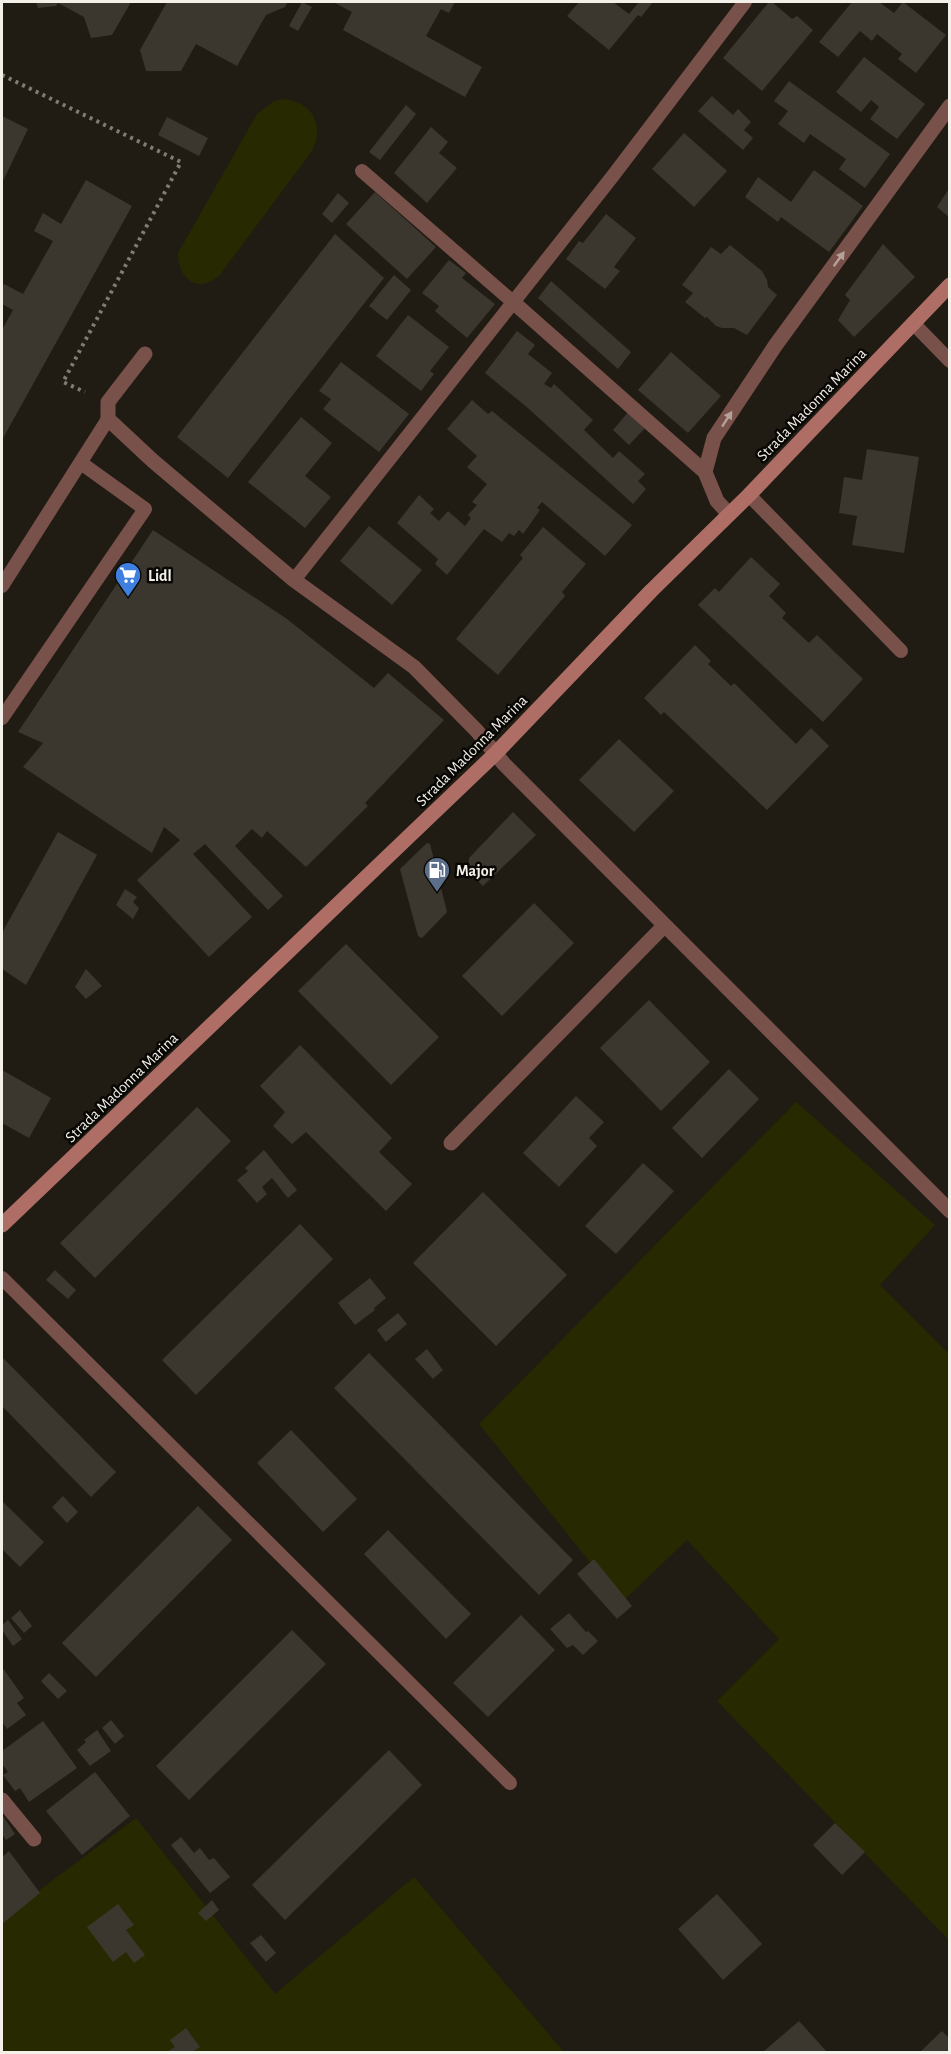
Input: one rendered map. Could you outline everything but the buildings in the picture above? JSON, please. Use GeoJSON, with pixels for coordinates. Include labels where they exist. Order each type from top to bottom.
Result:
{"type":"FeatureCollection","features":[{"type":"Feature","properties":{"kind":"street"},"geometry":{"type":"LineString","coordinates":[[705,472],[714,438],[775,346],[950,106]]}},
{"type":"Feature","properties":{"kind":"street","name":"Strada Madonna Marina"},"geometry":{"type":"LineString","coordinates":[[2,1226],[494,755],[651,591],[749,495],[950,285]]}},
{"type":"Feature","properties":{"kind":"street"},"geometry":{"type":"LineString","coordinates":[[513,302],[705,472],[717,501],[729,514]]}},
{"type":"Feature","properties":{"kind":"street"},"geometry":{"type":"LineString","coordinates":[[145,354],[108,402],[108,419],[153,461],[294,580],[414,667],[477,730],[494,755],[950,1212]]}},
{"type":"Feature","properties":{"kind":"street"},"geometry":{"type":"LineString","coordinates":[[451,1143],[664,926]]}},
{"type":"Feature","properties":{"kind":"street"},"geometry":{"type":"LineString","coordinates":[[2,1800],[34,1839]]}},
{"type":"Feature","properties":{"kind":"lane"},"geometry":{"type":"LineString","coordinates":[[294,580],[612,177],[745,2]]}},
{"type":"Feature","properties":{"kind":"lane"},"geometry":{"type":"LineString","coordinates":[[362,171],[513,302]]}},
{"type":"Feature","properties":{"kind":"lane"},"geometry":{"type":"LineString","coordinates":[[913,323],[950,361]]}},
{"type":"Feature","properties":{"kind":"lane"},"geometry":{"type":"LineString","coordinates":[[2,586],[108,419]]}},
{"type":"Feature","properties":{"kind":"lane"},"geometry":{"type":"LineString","coordinates":[[2,718],[145,509],[81,463]]}},
{"type":"Feature","properties":{"kind":"lane"},"geometry":{"type":"LineString","coordinates":[[749,495],[901,651]]}},
{"type":"Feature","properties":{"kind":"lane"},"geometry":{"type":"LineString","coordinates":[[2,1278],[510,1783]]}},
{"type":"Feature","properties":{"kind":"path"},"geometry":{"type":"LineString","coordinates":[[2,75],[181,162],[63,382],[108,402]]}},
{"type":"Feature","properties":{"kind":"green space"},"geometry":{"type":"Polygon","coordinates":[[[284,99],[302,105],[314,117],[317,132],[312,151],[219,276],[203,284],[190,281],[181,270],[178,253],[257,114],[274,101],[284,99]]]}},
{"type":"Feature","properties":{"kind":"green space"},"geometry":{"type":"Polygon","coordinates":[[[796,1102],[935,1225],[880,1285],[949,1354],[949,1940],[717,1701],[779,1639],[687,1540],[622,1602],[479,1424],[796,1102]]]}},
{"type":"Feature","properties":{"kind":"green space"},"geometry":{"type":"Polygon","coordinates":[[[136,1818],[275,1994],[414,1877],[564,2052],[2,2052],[2,1918],[136,1818]]]}},
{"type":"Feature","properties":{"kind":"place","name":"Lidl"},"geometry":{"type":"Point","coordinates":[128,598]}},
{"type":"Feature","properties":{"kind":"place","name":"Major"},"geometry":{"type":"Point","coordinates":[437,893]}}]}
